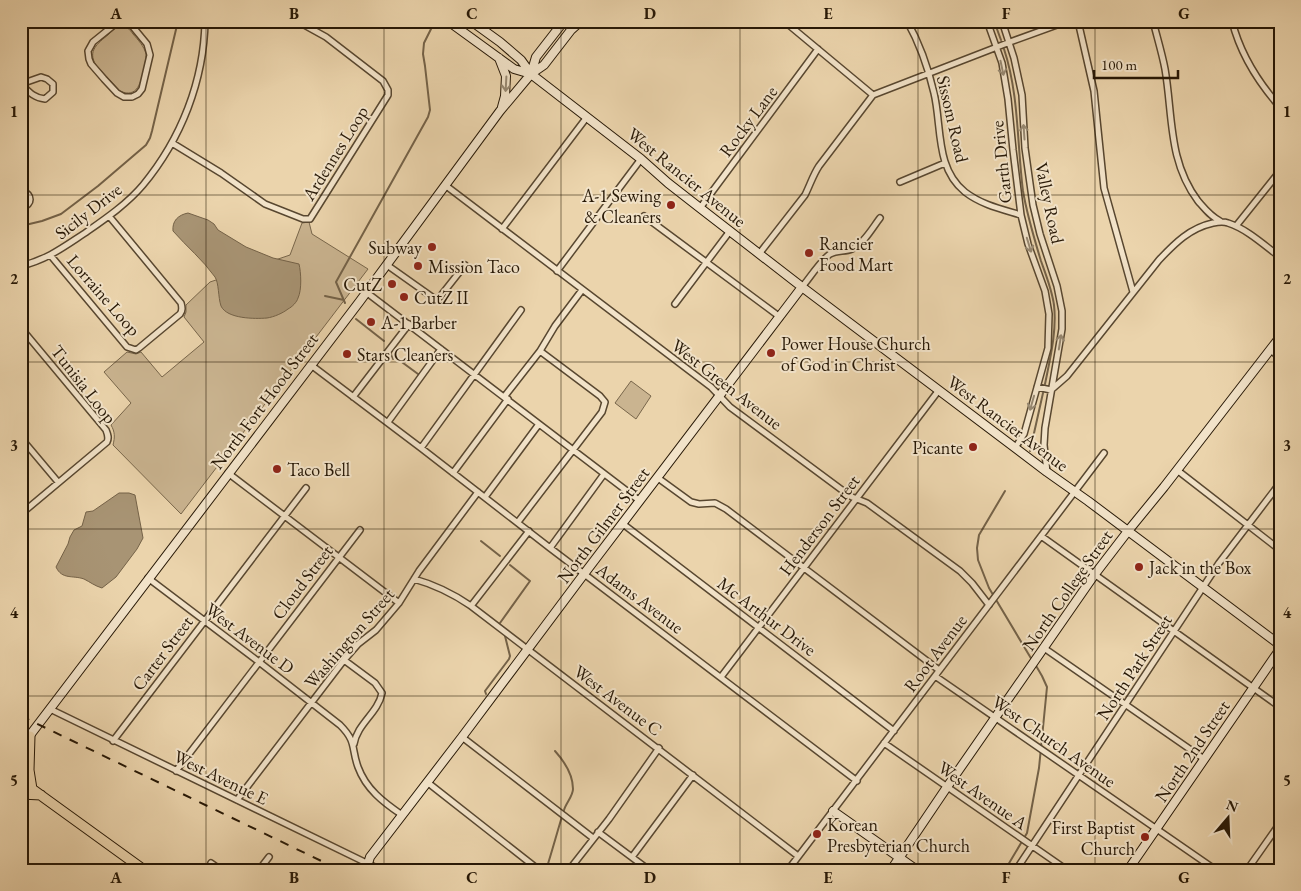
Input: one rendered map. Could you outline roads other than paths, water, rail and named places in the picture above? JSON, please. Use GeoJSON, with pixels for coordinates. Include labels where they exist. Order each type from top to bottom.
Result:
{"type":"FeatureCollection","features":[{"type":"Feature","properties":{"kind":"main road"},"geometry":{"type":"LineString","coordinates":[[26,737],[32,789]]}},
{"type":"Feature","properties":{"kind":"main road"},"geometry":{"type":"LineString","coordinates":[[21,781],[144,870]]}},
{"type":"Feature","properties":{"kind":"main road"},"geometry":{"type":"LineString","coordinates":[[21,794],[42,795]]}},
{"type":"Feature","properties":{"kind":"street"},"geometry":{"type":"LineString","coordinates":[[119,21],[93,42],[88,51],[88,59],[117,93],[124,97],[132,97],[142,89],[150,55],[147,44],[128,21]]}},
{"type":"Feature","properties":{"kind":"street","name":"Sicily Drive"},"geometry":{"type":"LineString","coordinates":[[21,266],[51,256],[109,216],[142,185],[172,144],[189,106],[199,72],[205,35],[205,21]]}},
{"type":"Feature","properties":{"kind":"street","name":"Ardennes Loop"},"geometry":{"type":"LineString","coordinates":[[172,144],[221,172],[265,204],[303,219],[310,219],[388,95],[388,90],[383,81],[326,37],[297,21]]}},
{"type":"Feature","properties":{"kind":"street"},"geometry":{"type":"LineString","coordinates":[[448,21],[514,69],[531,74]]}},
{"type":"Feature","properties":{"kind":"street"},"geometry":{"type":"LineString","coordinates":[[471,21],[521,60],[531,74]]}},
{"type":"Feature","properties":{"kind":"street","name":"North Fort Hood Street"},"geometry":{"type":"LineString","coordinates":[[531,74],[536,57],[564,21]]}},
{"type":"Feature","properties":{"kind":"street","name":"North Fort Hood Street"},"geometry":{"type":"LineString","coordinates":[[21,747],[26,737],[50,709],[387,265],[500,111],[531,74],[544,65],[571,30],[581,21]]}},
{"type":"Feature","properties":{"kind":"street"},"geometry":{"type":"LineString","coordinates":[[784,21],[873,95]]}},
{"type":"Feature","properties":{"kind":"street","name":"Sissom Road"},"geometry":{"type":"LineString","coordinates":[[907,21],[923,55],[934,94],[945,163],[957,184],[965,192],[990,206],[1021,215]]}},
{"type":"Feature","properties":{"kind":"street","name":"Garth Drive"},"geometry":{"type":"LineString","coordinates":[[987,21],[1002,63],[1021,215],[1028,244],[1045,291],[1049,314],[1048,348],[1024,434],[1016,448]]}},
{"type":"Feature","properties":{"kind":"street","name":"Valley Road"},"geometry":{"type":"LineString","coordinates":[[1002,21],[1010,42],[1022,95],[1025,148],[1033,205],[1062,311],[1062,329],[1051,390]]}},
{"type":"Feature","properties":{"kind":"street"},"geometry":{"type":"LineString","coordinates":[[759,254],[805,195],[819,166],[873,95],[1068,21]]}},
{"type":"Feature","properties":{"kind":"street"},"geometry":{"type":"LineString","coordinates":[[1078,21],[1094,91],[1104,188],[1133,292]]}},
{"type":"Feature","properties":{"kind":"street"},"geometry":{"type":"LineString","coordinates":[[1153,21],[1165,67],[1176,155],[1192,193],[1211,216],[1220,222]]}},
{"type":"Feature","properties":{"kind":"street"},"geometry":{"type":"LineString","coordinates":[[1232,21],[1243,51],[1253,70],[1280,106]]}},
{"type":"Feature","properties":{"kind":"street","name":"Rocky Lane"},"geometry":{"type":"LineString","coordinates":[[700,208],[818,50]]}},
{"type":"Feature","properties":{"kind":"street"},"geometry":{"type":"LineString","coordinates":[[499,58],[506,76],[505,96],[500,111]]}},
{"type":"Feature","properties":{"kind":"street","name":"West Rancier Avenue"},"geometry":{"type":"LineString","coordinates":[[531,74],[802,287],[1047,472],[1075,490],[1280,647]]}},
{"type":"Feature","properties":{"kind":"street"},"geometry":{"type":"LineString","coordinates":[[41,77],[47,78],[53,84],[52,92],[45,99],[39,98],[32,95],[21,84],[41,77]]}},
{"type":"Feature","properties":{"kind":"street"},"geometry":{"type":"LineString","coordinates":[[502,229],[587,117]]}},
{"type":"Feature","properties":{"kind":"street"},"geometry":{"type":"LineString","coordinates":[[557,270],[641,159]]}},
{"type":"Feature","properties":{"kind":"street"},"geometry":{"type":"LineString","coordinates":[[900,182],[945,163]]}},
{"type":"Feature","properties":{"kind":"street"},"geometry":{"type":"LineString","coordinates":[[1236,226],[1280,171]]}},
{"type":"Feature","properties":{"kind":"street","name":"West Green Avenue"},"geometry":{"type":"LineString","coordinates":[[446,185],[711,387],[730,407],[846,493],[872,506],[960,571],[990,603]]}},
{"type":"Feature","properties":{"kind":"street"},"geometry":{"type":"LineString","coordinates":[[21,190],[27,192],[30,196],[30,202],[21,208]]}},
{"type":"Feature","properties":{"kind":"street","name":"Lorraine Loop"},"geometry":{"type":"LineString","coordinates":[[51,256],[126,346],[136,350],[140,348],[180,314],[182,311],[181,303],[109,216]]}},
{"type":"Feature","properties":{"kind":"street"},"geometry":{"type":"LineString","coordinates":[[644,216],[780,318]]}},
{"type":"Feature","properties":{"kind":"street","name":"North Gilmer Street"},"geometry":{"type":"LineString","coordinates":[[367,867],[370,857],[802,287],[829,255],[856,248],[880,218]]}},
{"type":"Feature","properties":{"kind":"street"},"geometry":{"type":"LineString","coordinates":[[1047,472],[1044,445],[1051,390],[1067,376],[1133,292],[1166,253],[1185,235],[1197,228],[1226,222],[1236,226],[1280,257]]}},
{"type":"Feature","properties":{"kind":"street"},"geometry":{"type":"LineString","coordinates":[[675,304],[730,231]]}},
{"type":"Feature","properties":{"kind":"street"},"geometry":{"type":"LineString","coordinates":[[387,265],[435,299],[439,298],[465,265]]}},
{"type":"Feature","properties":{"kind":"street"},"geometry":{"type":"LineString","coordinates":[[453,473],[582,290]]}},
{"type":"Feature","properties":{"kind":"street"},"geometry":{"type":"LineString","coordinates":[[366,292],[640,501]]}},
{"type":"Feature","properties":{"kind":"street"},"geometry":{"type":"LineString","coordinates":[[421,448],[521,310]]}},
{"type":"Feature","properties":{"kind":"street"},"geometry":{"type":"LineString","coordinates":[[354,397],[409,324]]}},
{"type":"Feature","properties":{"kind":"street","name":"Tunisia Loop"},"geometry":{"type":"LineString","coordinates":[[21,514],[107,442],[108,434],[22,329]]}},
{"type":"Feature","properties":{"kind":"street","name":"North College Street"},"geometry":{"type":"LineString","coordinates":[[892,870],[947,787],[1096,574],[1280,336]]}},
{"type":"Feature","properties":{"kind":"street"},"geometry":{"type":"LineString","coordinates":[[388,422],[441,349]]}},
{"type":"Feature","properties":{"kind":"street"},"geometry":{"type":"LineString","coordinates":[[1270,350],[1280,357]]}},
{"type":"Feature","properties":{"kind":"street"},"geometry":{"type":"LineString","coordinates":[[518,522],[602,412],[605,402],[600,396],[540,351]]}},
{"type":"Feature","properties":{"kind":"street","name":"Adams Avenue"},"geometry":{"type":"LineString","coordinates":[[311,365],[857,781]]}},
{"type":"Feature","properties":{"kind":"street"},"geometry":{"type":"LineString","coordinates":[[1037,387],[1051,390]]}},
{"type":"Feature","properties":{"kind":"street","name":"Henderson Street"},"geometry":{"type":"LineString","coordinates":[[721,677],[939,390]]}},
{"type":"Feature","properties":{"kind":"street"},"geometry":{"type":"LineString","coordinates":[[486,498],[539,424]]}},
{"type":"Feature","properties":{"kind":"street"},"geometry":{"type":"LineString","coordinates":[[21,438],[58,482]]}},
{"type":"Feature","properties":{"kind":"street","name":"Root Avenue"},"geometry":{"type":"LineString","coordinates":[[788,870],[1104,453]]}},
{"type":"Feature","properties":{"kind":"street"},"geometry":{"type":"LineString","coordinates":[[1177,470],[1280,550]]}},
{"type":"Feature","properties":{"kind":"street"},"geometry":{"type":"LineString","coordinates":[[228,473],[399,603]]}},
{"type":"Feature","properties":{"kind":"street"},"geometry":{"type":"LineString","coordinates":[[550,548],[604,474]]}},
{"type":"Feature","properties":{"kind":"street"},"geometry":{"type":"LineString","coordinates":[[658,478],[691,502],[699,504],[715,503],[719,505],[939,670]]}},
{"type":"Feature","properties":{"kind":"street","name":"North Park Street"},"geometry":{"type":"LineString","coordinates":[[1016,870],[1030,845],[1079,776],[1219,563],[1280,483]]}},
{"type":"Feature","properties":{"kind":"street","name":"Carter Street"},"geometry":{"type":"LineString","coordinates":[[113,741],[306,488]]}},
{"type":"Feature","properties":{"kind":"street","name":"Washington Street"},"geometry":{"type":"LineString","coordinates":[[237,800],[344,660],[358,644],[376,630],[399,603],[414,579],[478,492]]}},
{"type":"Feature","properties":{"kind":"street","name":"Mc Arthur Drive"},"geometry":{"type":"LineString","coordinates":[[623,524],[894,730]]}},
{"type":"Feature","properties":{"kind":"street","name":"Cloud Street"},"geometry":{"type":"LineString","coordinates":[[176,771],[360,530]]}},
{"type":"Feature","properties":{"kind":"street"},"geometry":{"type":"LineString","coordinates":[[471,606],[529,531]]}},
{"type":"Feature","properties":{"kind":"street"},"geometry":{"type":"LineString","coordinates":[[1041,536],[1280,707]]}},
{"type":"Feature","properties":{"kind":"street","name":"West Avenue D"},"geometry":{"type":"LineString","coordinates":[[148,578],[312,702],[346,732],[352,740],[358,767],[365,783],[378,797],[402,815]]}},
{"type":"Feature","properties":{"kind":"street","name":"West Avenue C"},"geometry":{"type":"LineString","coordinates":[[414,579],[450,592],[471,606],[798,856]]}},
{"type":"Feature","properties":{"kind":"street","name":"North 2nd Street"},"geometry":{"type":"LineString","coordinates":[[1128,870],[1280,647]]}},
{"type":"Feature","properties":{"kind":"street"},"geometry":{"type":"LineString","coordinates":[[1042,651],[1126,705],[1204,759]]}},
{"type":"Feature","properties":{"kind":"street"},"geometry":{"type":"LineString","coordinates":[[344,660],[375,683],[382,693],[380,700],[356,733],[354,747]]}},
{"type":"Feature","properties":{"kind":"street","name":"West Church Avenue"},"geometry":{"type":"LineString","coordinates":[[935,676],[1216,870]]}},
{"type":"Feature","properties":{"kind":"street","name":"West Avenue E"},"geometry":{"type":"LineString","coordinates":[[50,709],[237,800],[367,867],[381,870]]}},
{"type":"Feature","properties":{"kind":"street"},"geometry":{"type":"LineString","coordinates":[[462,737],[594,838]]}},
{"type":"Feature","properties":{"kind":"street","name":"West Avenue A"},"geometry":{"type":"LineString","coordinates":[[884,743],[1067,870]]}},
{"type":"Feature","properties":{"kind":"street"},"geometry":{"type":"LineString","coordinates":[[569,870],[659,748]]}},
{"type":"Feature","properties":{"kind":"street"},"geometry":{"type":"LineString","coordinates":[[632,857],[693,775]]}},
{"type":"Feature","properties":{"kind":"street"},"geometry":{"type":"LineString","coordinates":[[427,782],[540,870]]}},
{"type":"Feature","properties":{"kind":"street"},"geometry":{"type":"LineString","coordinates":[[833,811],[917,870]]}},
{"type":"Feature","properties":{"kind":"street"},"geometry":{"type":"LineString","coordinates":[[1247,870],[1280,822]]}},
{"type":"Feature","properties":{"kind":"street"},"geometry":{"type":"LineString","coordinates":[[598,832],[648,870]]}},
{"type":"Feature","properties":{"kind":"street"},"geometry":{"type":"LineString","coordinates":[[259,870],[268,857]]}},
{"type":"Feature","properties":{"kind":"street"},"geometry":{"type":"LineString","coordinates":[[211,863],[221,870]]}},
{"type":"Feature","properties":{"kind":"waterway"},"geometry":{"type":"LineString","coordinates":[[21,226],[61,214],[98,186],[146,145],[152,131],[178,21]]}},
{"type":"Feature","properties":{"kind":"waterway"},"geometry":{"type":"LineString","coordinates":[[994,21],[1001,40]]}},
{"type":"Feature","properties":{"kind":"waterway"},"geometry":{"type":"LineString","coordinates":[[345,303],[336,282],[428,117],[430,110],[423,54],[424,43],[433,25]]}},
{"type":"Feature","properties":{"kind":"waterway"},"geometry":{"type":"LineString","coordinates":[[1004,49],[1015,101],[1023,191],[1033,235],[1054,305],[1054,335],[1045,384]]}},
{"type":"Feature","properties":{"kind":"waterway"},"geometry":{"type":"LineString","coordinates":[[325,296],[344,300]]}},
{"type":"Feature","properties":{"kind":"waterway"},"geometry":{"type":"LineString","coordinates":[[356,319],[384,341]]}},
{"type":"Feature","properties":{"kind":"waterway"},"geometry":{"type":"LineString","coordinates":[[391,354],[393,359]]}},
{"type":"Feature","properties":{"kind":"waterway"},"geometry":{"type":"LineString","coordinates":[[392,357],[395,357],[418,374]]}},
{"type":"Feature","properties":{"kind":"waterway"},"geometry":{"type":"LineString","coordinates":[[1030,451],[1043,393]]}},
{"type":"Feature","properties":{"kind":"waterway"},"geometry":{"type":"LineString","coordinates":[[1005,491],[979,535],[978,560],[989,588],[1032,660]]}},
{"type":"Feature","properties":{"kind":"waterway"},"geometry":{"type":"LineString","coordinates":[[481,541],[500,556]]}},
{"type":"Feature","properties":{"kind":"waterway"},"geometry":{"type":"LineString","coordinates":[[500,623],[530,581],[510,565]]}},
{"type":"Feature","properties":{"kind":"waterway"},"geometry":{"type":"LineString","coordinates":[[486,694],[485,691],[510,656],[505,636]]}},
{"type":"Feature","properties":{"kind":"waterway"},"geometry":{"type":"LineString","coordinates":[[1005,870],[1027,833],[1039,768],[1047,687],[1035,664]]}},
{"type":"Feature","properties":{"kind":"waterway"},"geometry":{"type":"LineString","coordinates":[[547,867],[564,810],[573,789],[573,783],[567,768],[555,751]]}},
{"type":"Feature","properties":{"kind":"railway"},"geometry":{"type":"LineString","coordinates":[[21,716],[340,870]]}},
{"type":"Feature","properties":{"kind":"place","name":"A-1 Sewing & Cleaners"},"geometry":{"type":"Point","coordinates":[671,205]}},
{"type":"Feature","properties":{"kind":"place","name":"Subway"},"geometry":{"type":"Point","coordinates":[432,247]}},
{"type":"Feature","properties":{"kind":"place","name":"Rancier Food Mart"},"geometry":{"type":"Point","coordinates":[809,253]}},
{"type":"Feature","properties":{"kind":"place","name":"Mission Taco"},"geometry":{"type":"Point","coordinates":[418,266]}},
{"type":"Feature","properties":{"kind":"place","name":"CutZ"},"geometry":{"type":"Point","coordinates":[392,284]}},
{"type":"Feature","properties":{"kind":"place","name":"CutZ II"},"geometry":{"type":"Point","coordinates":[404,297]}},
{"type":"Feature","properties":{"kind":"place","name":"A-1 Barber"},"geometry":{"type":"Point","coordinates":[371,322]}},
{"type":"Feature","properties":{"kind":"place","name":"Power House Church of God in Christ"},"geometry":{"type":"Point","coordinates":[771,353]}},
{"type":"Feature","properties":{"kind":"place","name":"Stars Cleaners"},"geometry":{"type":"Point","coordinates":[347,354]}},
{"type":"Feature","properties":{"kind":"place","name":"Picante"},"geometry":{"type":"Point","coordinates":[973,447]}},
{"type":"Feature","properties":{"kind":"place","name":"Taco Bell"},"geometry":{"type":"Point","coordinates":[277,469]}},
{"type":"Feature","properties":{"kind":"place","name":"Jack in the Box"},"geometry":{"type":"Point","coordinates":[1139,567]}},
{"type":"Feature","properties":{"kind":"place","name":"Korean Presbyterian Church"},"geometry":{"type":"Point","coordinates":[817,834]}},
{"type":"Feature","properties":{"kind":"place","name":"First Baptist Church"},"geometry":{"type":"Point","coordinates":[1145,837]}}]}
